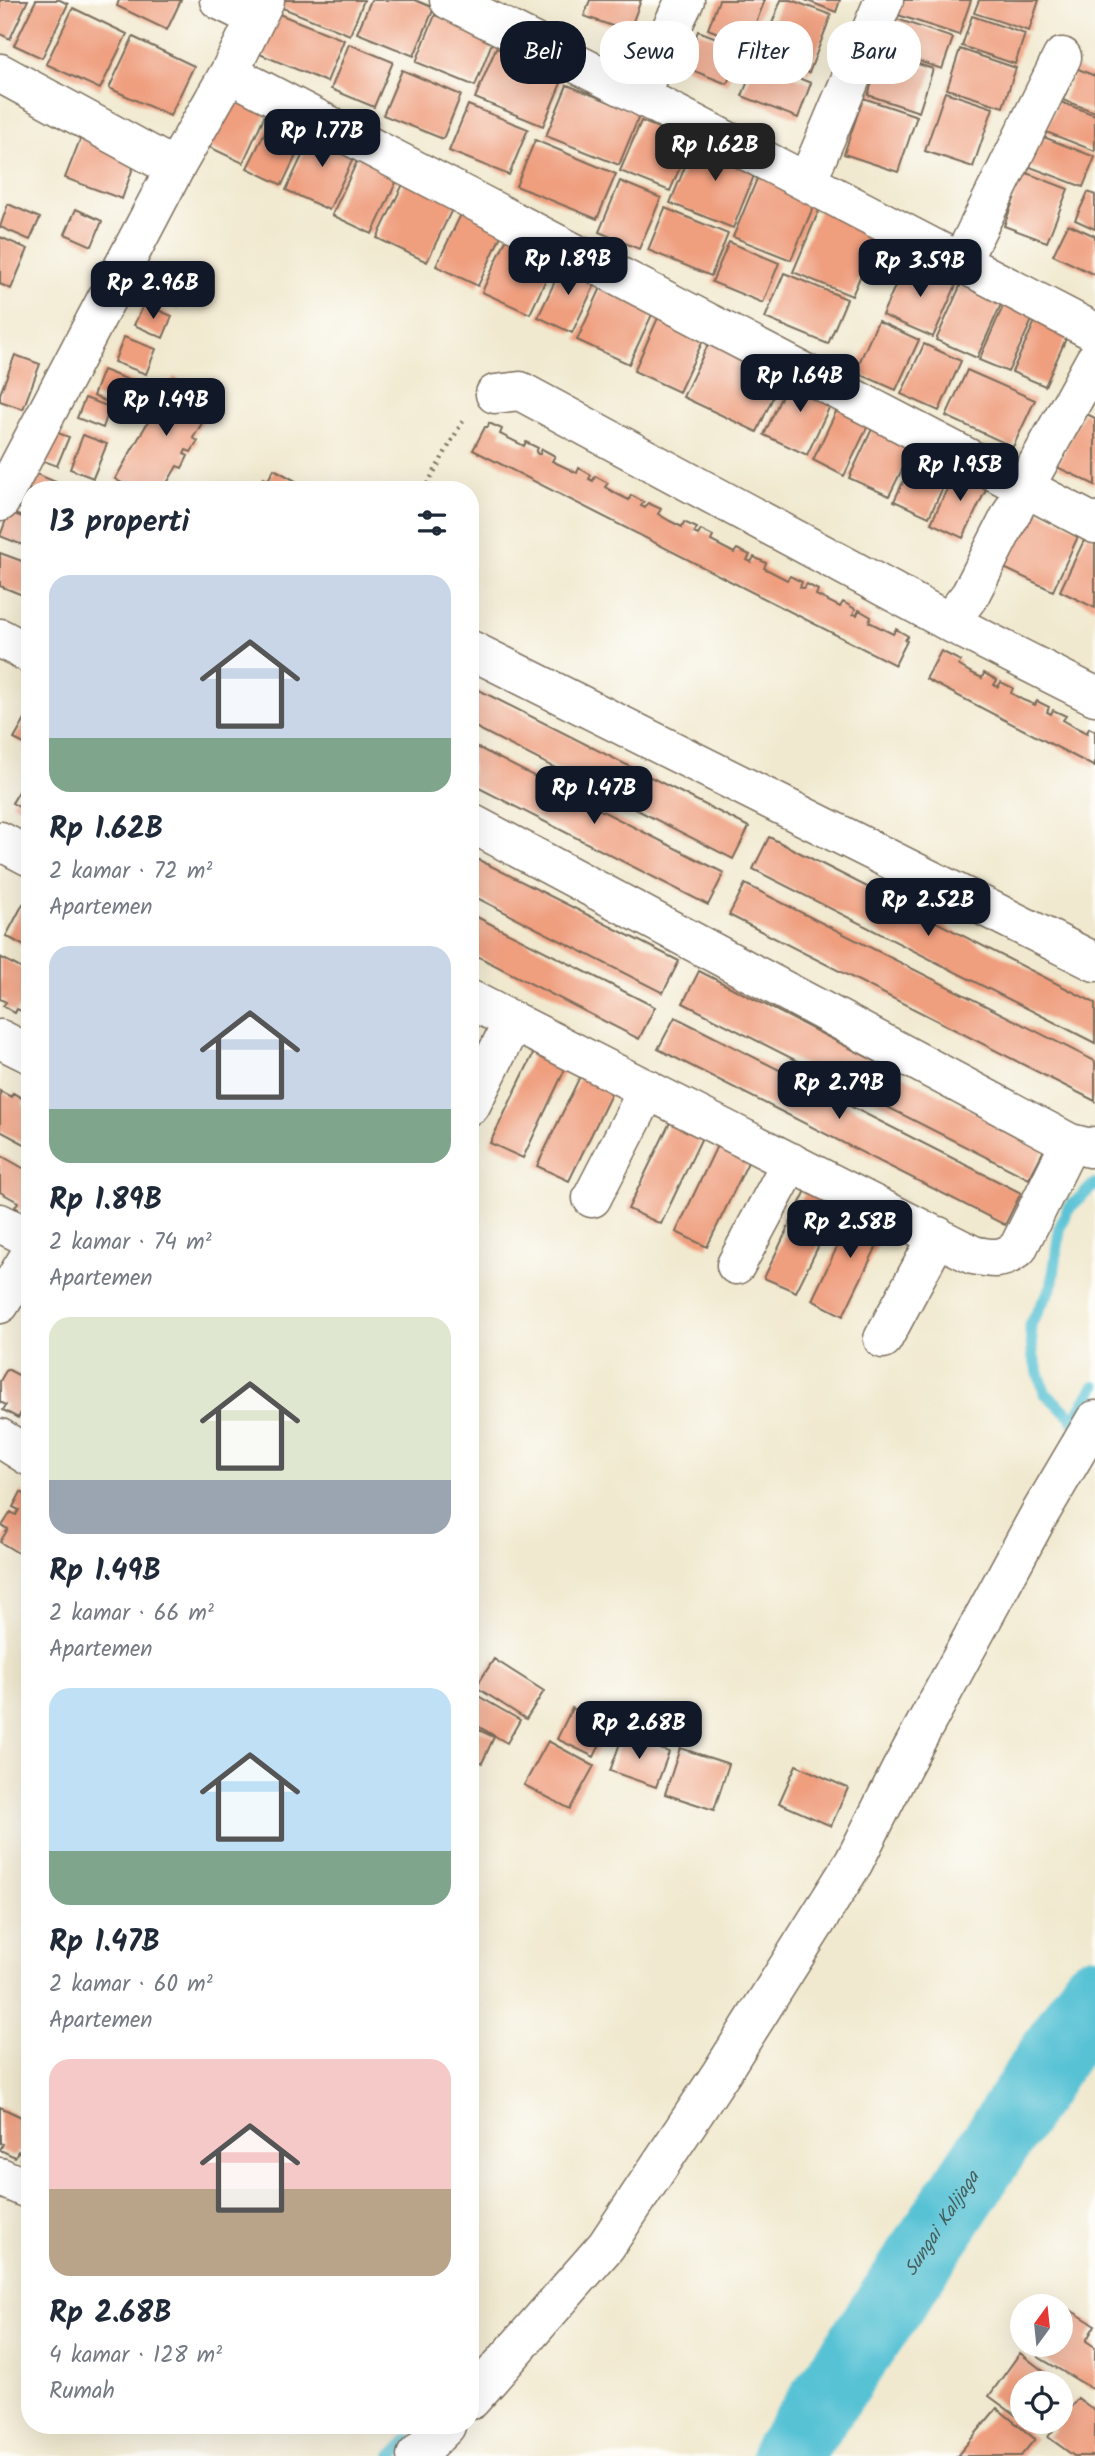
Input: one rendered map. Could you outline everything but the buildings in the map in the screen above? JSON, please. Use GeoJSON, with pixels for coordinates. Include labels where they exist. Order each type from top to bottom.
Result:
{"type":"FeatureCollection","features":[{"type":"Feature","properties":{"kind":"street"},"geometry":{"type":"LineString","coordinates":[[0,502],[12,450],[229,73],[260,9],[219,0]]}},
{"type":"Feature","properties":{"kind":"street"},"geometry":{"type":"LineString","coordinates":[[449,0],[491,9],[639,95],[1095,332]]}},
{"type":"Feature","properties":{"kind":"street"},"geometry":{"type":"LineString","coordinates":[[639,95],[685,0]]}},
{"type":"Feature","properties":{"kind":"street"},"geometry":{"type":"LineString","coordinates":[[807,182],[884,0]]}},
{"type":"Feature","properties":{"kind":"street"},"geometry":{"type":"LineString","coordinates":[[961,262],[1062,57]]}},
{"type":"Feature","properties":{"kind":"street"},"geometry":{"type":"LineString","coordinates":[[0,73],[175,168]]}},
{"type":"Feature","properties":{"kind":"street"},"geometry":{"type":"LineString","coordinates":[[229,73],[1095,524]]}},
{"type":"Feature","properties":{"kind":"street"},"geometry":{"type":"LineString","coordinates":[[949,622],[970,595],[1095,360]]}},
{"type":"Feature","properties":{"kind":"street"},"geometry":{"type":"LineString","coordinates":[[495,394],[520,391],[949,622],[1095,696]]}},
{"type":"Feature","properties":{"kind":"street"},"geometry":{"type":"LineString","coordinates":[[0,638],[21,649]]}},
{"type":"Feature","properties":{"kind":"street"},"geometry":{"type":"LineString","coordinates":[[479,654],[1095,962]]}},
{"type":"Feature","properties":{"kind":"street"},"geometry":{"type":"LineString","coordinates":[[479,827],[1083,1145],[1018,1248],[1007,1258],[993,1259],[973,1255],[479,1004]]}},
{"type":"Feature","properties":{"kind":"street"},"geometry":{"type":"LineString","coordinates":[[0,841],[21,852]]}},
{"type":"Feature","properties":{"kind":"street"},"geometry":{"type":"LineString","coordinates":[[479,1089],[513,1021]]}},
{"type":"Feature","properties":{"kind":"street"},"geometry":{"type":"LineString","coordinates":[[0,1039],[21,1050]]}},
{"type":"Feature","properties":{"kind":"street"},"geometry":{"type":"LineString","coordinates":[[592,1198],[648,1089]]}},
{"type":"Feature","properties":{"kind":"street"},"geometry":{"type":"LineString","coordinates":[[736,1265],[791,1162]]}},
{"type":"Feature","properties":{"kind":"street"},"geometry":{"type":"LineString","coordinates":[[0,1223],[21,1234]]}},
{"type":"Feature","properties":{"kind":"street"},"geometry":{"type":"LineString","coordinates":[[883,1339],[938,1236]]}},
{"type":"Feature","properties":{"kind":"street"},"geometry":{"type":"LineString","coordinates":[[0,1304],[21,1270]]}},
{"type":"Feature","properties":{"kind":"street"},"geometry":{"type":"LineString","coordinates":[[479,2391],[606,2246],[721,2073],[854,1862],[901,1769],[1039,1515],[1095,1420]]}},
{"type":"Feature","properties":{"kind":"street"},"geometry":{"type":"LineString","coordinates":[[0,1438],[21,1451]]}},
{"type":"Feature","properties":{"kind":"street"},"geometry":{"type":"LineString","coordinates":[[0,2177],[21,2186]]}},
{"type":"Feature","properties":{"kind":"street"},"geometry":{"type":"LineString","coordinates":[[416,2456],[438,2434]]}},
{"type":"Feature","properties":{"kind":"path"},"geometry":{"type":"LineString","coordinates":[[429,481],[465,416],[480,400],[495,394]]}},
{"type":"Feature","properties":{"kind":"waterway"},"geometry":{"type":"LineString","coordinates":[[1074,1419],[1045,1393],[1033,1356],[1030,1325],[1052,1286],[1060,1227],[1068,1209],[1095,1184]]}},
{"type":"Feature","properties":{"kind":"waterway"},"geometry":{"type":"LineString","coordinates":[[1073,1421],[1095,1386]]}},
{"type":"Feature","properties":{"kind":"waterway","name":"Sungai Kalijaga"},"geometry":{"type":"LineString","coordinates":[[786,2456],[898,2292],[1095,1991]]}},
{"type":"Feature","properties":{"kind":"waterway"},"geometry":{"type":"LineString","coordinates":[[392,2456],[408,2440]]}}]}
